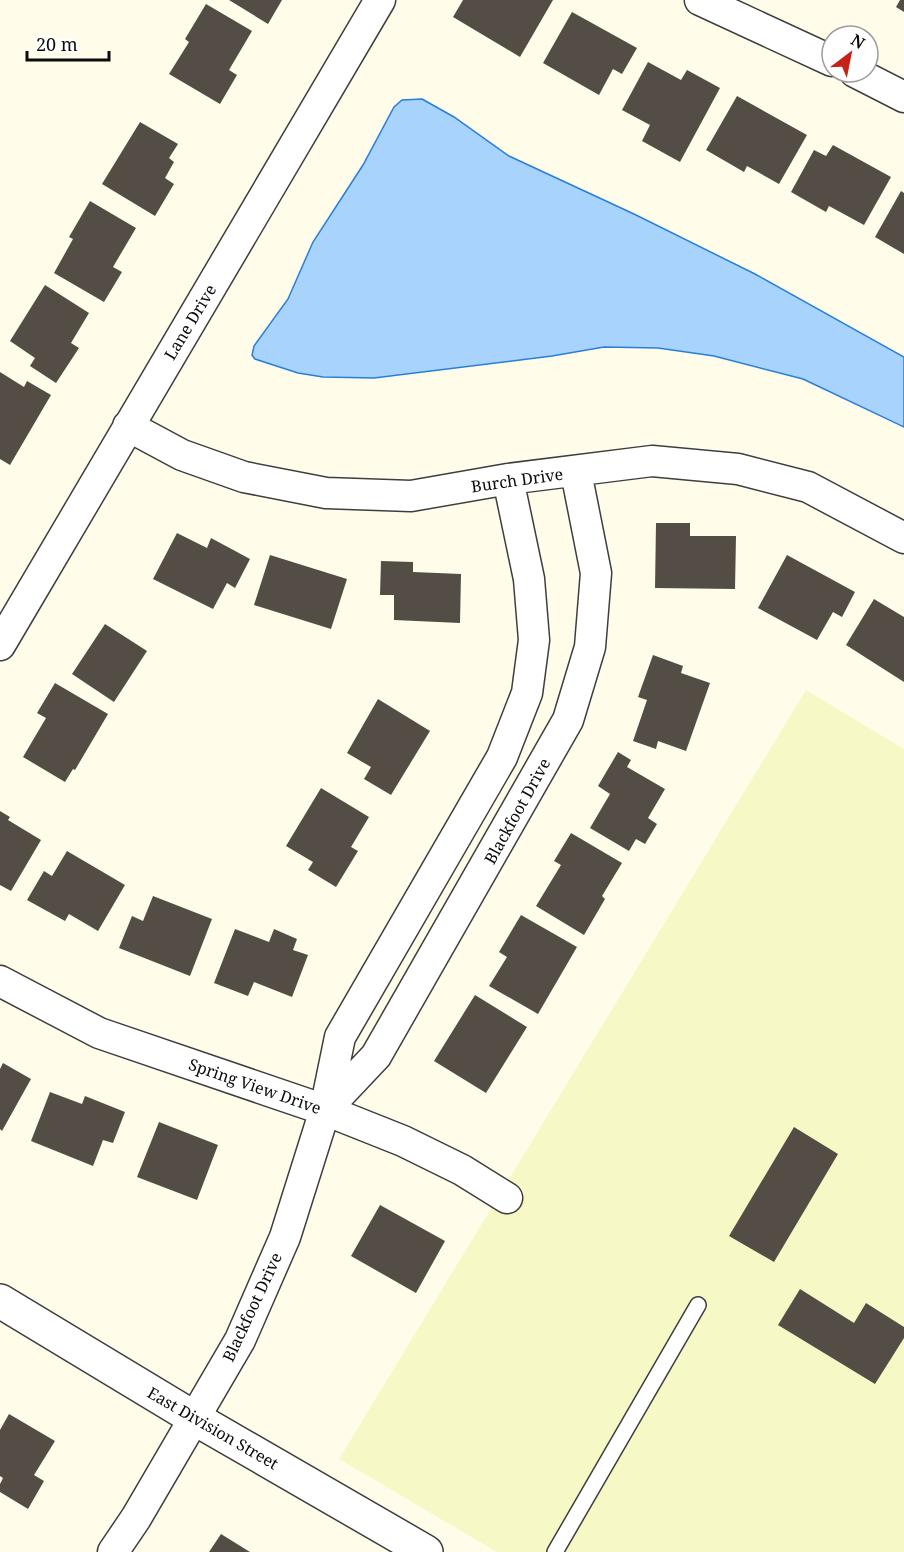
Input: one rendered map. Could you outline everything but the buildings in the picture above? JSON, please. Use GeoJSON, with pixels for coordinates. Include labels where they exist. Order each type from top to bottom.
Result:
{"type":"FeatureCollection","features":[{"type":"Feature","properties":{"kind":"street","name":"Lane Drive"},"geometry":{"type":"LineString","coordinates":[[0,645],[380,0]]}},
{"type":"Feature","properties":{"kind":"street"},"geometry":{"type":"LineString","coordinates":[[700,0],[820,55]]}},
{"type":"Feature","properties":{"kind":"street"},"geometry":{"type":"LineString","coordinates":[[879,84],[904,97]]}},
{"type":"Feature","properties":{"kind":"street","name":"Burch Drive"},"geometry":{"type":"LineString","coordinates":[[128,426],[182,455],[244,477],[326,493],[411,496],[508,479],[652,461],[738,470],[808,487],[904,538]]}},
{"type":"Feature","properties":{"kind":"street","name":"Blackfoot Drive"},"geometry":{"type":"LineString","coordinates":[[325,1110],[376,1056],[568,720],[590,647],[596,573],[576,472]]}},
{"type":"Feature","properties":{"kind":"street","name":"Blackfoot Drive"},"geometry":{"type":"LineString","coordinates":[[113,1552],[136,1518],[240,1340],[285,1237],[325,1110],[340,1037],[502,757],[527,693],[534,640],[529,579],[508,479]]}},
{"type":"Feature","properties":{"kind":"street","name":"Spring View Drive"},"geometry":{"type":"LineString","coordinates":[[0,981],[99,1033],[325,1110],[403,1142],[462,1170],[507,1198]]}},
{"type":"Feature","properties":{"kind":"street","name":"East Division Street"},"geometry":{"type":"LineString","coordinates":[[0,1301],[194,1418],[426,1552]]}},
{"type":"Feature","properties":{"kind":"lane"},"geometry":{"type":"LineString","coordinates":[[555,1552],[698,1305]]}},
{"type":"Feature","properties":{"kind":"green space"},"geometry":{"type":"Polygon","coordinates":[[[806,690],[904,749],[904,1552],[497,1552],[339,1459],[806,690]]]}},
{"type":"Feature","properties":{"kind":"water"},"geometry":{"type":"Polygon","coordinates":[[[422,99],[454,117],[509,156],[755,274],[904,357],[904,427],[803,379],[714,356],[658,348],[604,347],[552,356],[374,378],[323,377],[298,373],[255,359],[252,355],[254,346],[288,299],[313,242],[363,165],[394,107],[402,100],[422,99]]]}}]}
